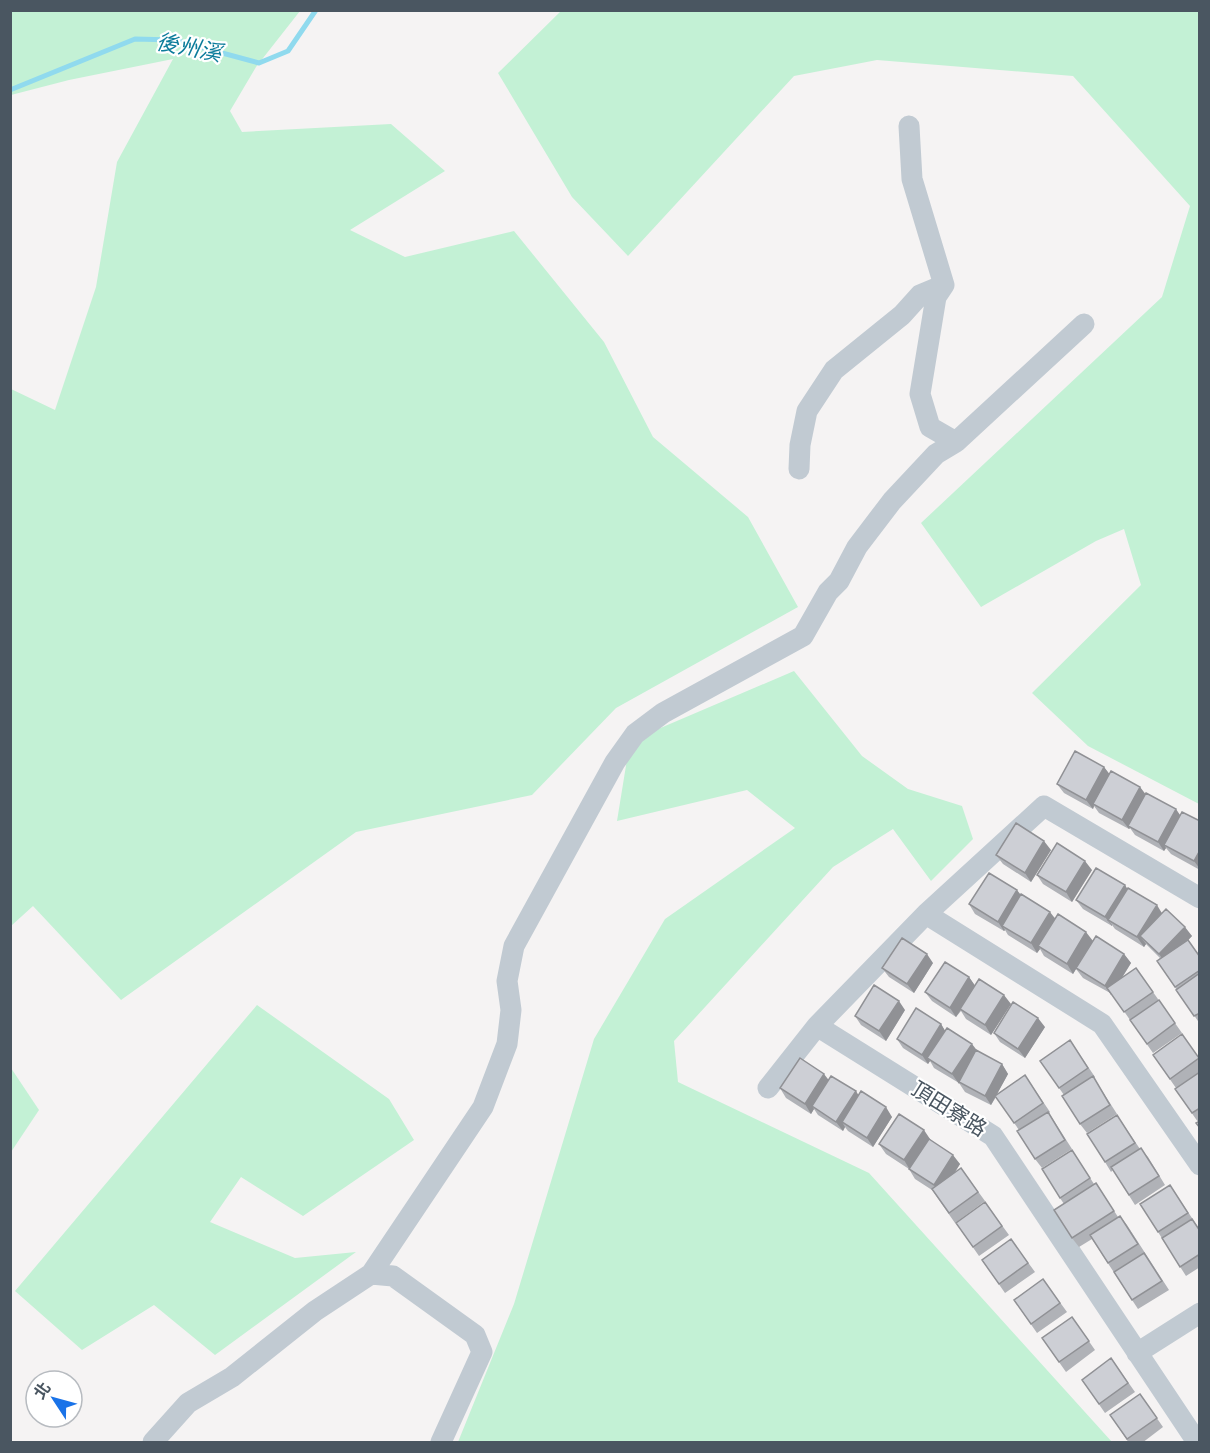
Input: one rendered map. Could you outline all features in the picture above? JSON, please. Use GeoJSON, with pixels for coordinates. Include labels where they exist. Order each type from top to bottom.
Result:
{"type":"FeatureCollection","features":[{"type":"Feature","properties":{"kind":"street"},"geometry":{"type":"LineString","coordinates":[[909,126],[912,179],[944,285]]}},
{"type":"Feature","properties":{"kind":"street"},"geometry":{"type":"LineString","coordinates":[[944,285],[936,297],[920,394],[930,428],[956,442]]}},
{"type":"Feature","properties":{"kind":"street"},"geometry":{"type":"LineString","coordinates":[[799,470],[800,445],[807,411],[834,370],[902,315],[920,295],[944,285]]}},
{"type":"Feature","properties":{"kind":"street"},"geometry":{"type":"LineString","coordinates":[[153,1443],[188,1403],[232,1377],[315,1311],[371,1274],[483,1107],[507,1044],[511,1010],[507,981],[514,946],[615,762],[634,734],[663,713],[803,636],[828,592],[839,582],[857,547],[892,501],[936,453],[956,442],[1084,324]]}},
{"type":"Feature","properties":{"kind":"street"},"geometry":{"type":"LineString","coordinates":[[768,1088],[817,1026],[926,914],[1044,806],[1200,898]]}},
{"type":"Feature","properties":{"kind":"street"},"geometry":{"type":"LineString","coordinates":[[926,914],[1102,1024],[1200,1165]]}},
{"type":"Feature","properties":{"kind":"street","name":"頂田寮路"},"geometry":{"type":"LineString","coordinates":[[817,1026],[993,1136],[1197,1443]]}},
{"type":"Feature","properties":{"kind":"street"},"geometry":{"type":"LineString","coordinates":[[371,1274],[393,1276],[475,1335],[482,1352],[441,1443]]}},
{"type":"Feature","properties":{"kind":"street"},"geometry":{"type":"LineString","coordinates":[[1137,1353],[1200,1312]]}},
{"type":"Feature","properties":{"kind":"green space"},"geometry":{"type":"Polygon","coordinates":[[[11,10],[300,11],[256,67],[230,111],[242,132],[391,124],[445,171],[350,230],[405,257],[514,231],[604,342],[653,437],[748,517],[798,607],[616,708],[532,795],[356,832],[121,1000],[33,906],[11,926],[11,389],[55,410],[96,287],[117,162],[173,59],[69,80],[11,95],[11,10]]]}},
{"type":"Feature","properties":{"kind":"green space"},"geometry":{"type":"Polygon","coordinates":[[[562,10],[1199,11],[1199,804],[1088,746],[1032,693],[1141,585],[1124,529],[1096,541],[981,607],[921,523],[1162,297],[1190,206],[1073,76],[877,60],[794,76],[628,256],[572,197],[498,73],[562,10]]]}},
{"type":"Feature","properties":{"kind":"green space"},"geometry":{"type":"Polygon","coordinates":[[[794,671],[862,756],[908,789],[962,806],[973,839],[931,881],[893,829],[833,867],[674,1041],[678,1082],[869,1173],[1112,1442],[458,1442],[514,1304],[594,1039],[665,919],[795,828],[747,790],[617,821],[630,741],[794,671]]]}},
{"type":"Feature","properties":{"kind":"green space"},"geometry":{"type":"Polygon","coordinates":[[[257,1005],[389,1099],[414,1140],[303,1216],[241,1177],[210,1222],[295,1258],[356,1252],[215,1355],[154,1305],[82,1350],[15,1291],[257,1005]]]}},
{"type":"Feature","properties":{"kind":"green space"},"geometry":{"type":"Polygon","coordinates":[[[10,1068],[39,1110],[11,1152],[10,1068]]]}},
{"type":"Feature","properties":{"kind":"building"},"geometry":{"type":"Polygon","coordinates":[[[1075,751],[1104,767],[1086,800],[1057,784],[1075,751]]]}},
{"type":"Feature","properties":{"kind":"building"},"geometry":{"type":"Polygon","coordinates":[[[1111,771],[1140,787],[1122,820],[1093,804],[1111,771]]]}},
{"type":"Feature","properties":{"kind":"building"},"geometry":{"type":"Polygon","coordinates":[[[1146,793],[1176,809],[1158,842],[1128,826],[1146,793]]]}},
{"type":"Feature","properties":{"kind":"building"},"geometry":{"type":"Polygon","coordinates":[[[1182,812],[1200,821],[1200,850],[1194,861],[1164,845],[1182,812]]]}},
{"type":"Feature","properties":{"kind":"building"},"geometry":{"type":"Polygon","coordinates":[[[1016,823],[1044,841],[1025,873],[996,855],[1016,823]]]}},
{"type":"Feature","properties":{"kind":"building"},"geometry":{"type":"Polygon","coordinates":[[[1057,843],[1085,861],[1066,892],[1037,875],[1057,843]]]}},
{"type":"Feature","properties":{"kind":"building"},"geometry":{"type":"Polygon","coordinates":[[[1096,868],[1125,885],[1105,917],[1076,900],[1096,868]]]}},
{"type":"Feature","properties":{"kind":"building"},"geometry":{"type":"Polygon","coordinates":[[[989,873],[1017,890],[998,922],[969,904],[989,873]]]}},
{"type":"Feature","properties":{"kind":"building"},"geometry":{"type":"Polygon","coordinates":[[[1128,888],[1157,905],[1137,937],[1108,920],[1128,888]]]}},
{"type":"Feature","properties":{"kind":"building"},"geometry":{"type":"Polygon","coordinates":[[[1021,894],[1050,912],[1031,943],[1002,926],[1021,894]]]}},
{"type":"Feature","properties":{"kind":"building"},"geometry":{"type":"Polygon","coordinates":[[[1166,909],[1185,927],[1159,954],[1140,936],[1166,909]]]}},
{"type":"Feature","properties":{"kind":"building"},"geometry":{"type":"Polygon","coordinates":[[[1058,914],[1086,932],[1067,964],[1038,946],[1058,914]]]}},
{"type":"Feature","properties":{"kind":"building"},"geometry":{"type":"Polygon","coordinates":[[[1096,936],[1124,954],[1105,986],[1076,968],[1096,936]]]}},
{"type":"Feature","properties":{"kind":"building"},"geometry":{"type":"Polygon","coordinates":[[[902,938],[927,954],[907,984],[882,968],[902,938]]]}},
{"type":"Feature","properties":{"kind":"building"},"geometry":{"type":"Polygon","coordinates":[[[1188,940],[1200,957],[1200,970],[1175,987],[1157,961],[1188,940]]]}},
{"type":"Feature","properties":{"kind":"building"},"geometry":{"type":"Polygon","coordinates":[[[945,962],[969,977],[950,1008],[925,992],[945,962]]]}},
{"type":"Feature","properties":{"kind":"building"},"geometry":{"type":"Polygon","coordinates":[[[1136,968],[1153,992],[1124,1012],[1107,988],[1136,968]]]}},
{"type":"Feature","properties":{"kind":"building"},"geometry":{"type":"Polygon","coordinates":[[[1200,973],[1200,1013],[1194,1016],[1176,990],[1200,973]]]}},
{"type":"Feature","properties":{"kind":"building"},"geometry":{"type":"Polygon","coordinates":[[[979,979],[1004,995],[985,1025],[960,1009],[979,979]]]}},
{"type":"Feature","properties":{"kind":"building"},"geometry":{"type":"Polygon","coordinates":[[[874,985],[899,1001],[879,1031],[855,1016],[874,985]]]}},
{"type":"Feature","properties":{"kind":"building"},"geometry":{"type":"Polygon","coordinates":[[[1159,1000],[1175,1023],[1147,1044],[1130,1020],[1159,1000]]]}},
{"type":"Feature","properties":{"kind":"building"},"geometry":{"type":"Polygon","coordinates":[[[1013,1002],[1038,1018],[1018,1049],[994,1033],[1013,1002]]]}},
{"type":"Feature","properties":{"kind":"building"},"geometry":{"type":"Polygon","coordinates":[[[916,1008],[941,1024],[922,1055],[897,1039],[916,1008]]]}},
{"type":"Feature","properties":{"kind":"building"},"geometry":{"type":"Polygon","coordinates":[[[947,1028],[972,1044],[952,1074],[927,1058],[947,1028]]]}},
{"type":"Feature","properties":{"kind":"building"},"geometry":{"type":"Polygon","coordinates":[[[1182,1034],[1199,1058],[1170,1079],[1153,1055],[1182,1034]]]}},
{"type":"Feature","properties":{"kind":"building"},"geometry":{"type":"Polygon","coordinates":[[[1070,1040],[1088,1068],[1059,1088],[1040,1061],[1070,1040]]]}},
{"type":"Feature","properties":{"kind":"building"},"geometry":{"type":"Polygon","coordinates":[[[976,1050],[1002,1064],[985,1096],[959,1082],[976,1050]]]}},
{"type":"Feature","properties":{"kind":"building"},"geometry":{"type":"Polygon","coordinates":[[[800,1058],[824,1074],[805,1104],[780,1088],[800,1058]]]}},
{"type":"Feature","properties":{"kind":"building"},"geometry":{"type":"Polygon","coordinates":[[[1200,1072],[1200,1108],[1192,1113],[1175,1089],[1200,1072]]]}},
{"type":"Feature","properties":{"kind":"building"},"geometry":{"type":"Polygon","coordinates":[[[1025,1075],[1043,1103],[1014,1123],[995,1096],[1025,1075]]]}},
{"type":"Feature","properties":{"kind":"building"},"geometry":{"type":"Polygon","coordinates":[[[831,1076],[856,1091],[836,1122],[812,1106],[831,1076]]]}},
{"type":"Feature","properties":{"kind":"building"},"geometry":{"type":"Polygon","coordinates":[[[1093,1076],[1110,1105],[1080,1124],[1062,1096],[1093,1076]]]}},
{"type":"Feature","properties":{"kind":"building"},"geometry":{"type":"Polygon","coordinates":[[[861,1091],[886,1107],[867,1138],[842,1122],[861,1091]]]}},
{"type":"Feature","properties":{"kind":"building"},"geometry":{"type":"Polygon","coordinates":[[[1048,1112],[1065,1140],[1035,1159],[1017,1131],[1048,1112]]]}},
{"type":"Feature","properties":{"kind":"building"},"geometry":{"type":"Polygon","coordinates":[[[899,1114],[924,1130],[904,1160],[879,1144],[899,1114]]]}},
{"type":"Feature","properties":{"kind":"building"},"geometry":{"type":"Polygon","coordinates":[[[1117,1115],[1135,1143],[1105,1162],[1087,1134],[1117,1115]]]}},
{"type":"Feature","properties":{"kind":"building"},"geometry":{"type":"Polygon","coordinates":[[[929,1139],[953,1155],[934,1185],[909,1169],[929,1139]]]}},
{"type":"Feature","properties":{"kind":"building"},"geometry":{"type":"Polygon","coordinates":[[[1141,1148],[1159,1176],[1129,1195],[1111,1167],[1141,1148]]]}},
{"type":"Feature","properties":{"kind":"building"},"geometry":{"type":"Polygon","coordinates":[[[1072,1150],[1090,1178],[1060,1198],[1042,1169],[1072,1150]]]}},
{"type":"Feature","properties":{"kind":"building"},"geometry":{"type":"Polygon","coordinates":[[[961,1168],[978,1192],[949,1213],[932,1189],[961,1168]]]}},
{"type":"Feature","properties":{"kind":"building"},"geometry":{"type":"Polygon","coordinates":[[[1096,1183],[1114,1211],[1072,1238],[1054,1210],[1096,1183]]]}},
{"type":"Feature","properties":{"kind":"building"},"geometry":{"type":"Polygon","coordinates":[[[1170,1185],[1188,1213],[1158,1232],[1140,1204],[1170,1185]]]}},
{"type":"Feature","properties":{"kind":"building"},"geometry":{"type":"Polygon","coordinates":[[[985,1202],[1002,1226],[973,1247],[956,1223],[985,1202]]]}},
{"type":"Feature","properties":{"kind":"building"},"geometry":{"type":"Polygon","coordinates":[[[1120,1216],[1138,1244],[1108,1263],[1090,1235],[1120,1216]]]}},
{"type":"Feature","properties":{"kind":"building"},"geometry":{"type":"Polygon","coordinates":[[[1192,1219],[1200,1231],[1200,1254],[1180,1267],[1162,1238],[1192,1219]]]}},
{"type":"Feature","properties":{"kind":"building"},"geometry":{"type":"Polygon","coordinates":[[[1011,1239],[1028,1263],[999,1284],[982,1260],[1011,1239]]]}},
{"type":"Feature","properties":{"kind":"building"},"geometry":{"type":"Polygon","coordinates":[[[1144,1253],[1162,1281],[1132,1300],[1114,1272],[1144,1253]]]}},
{"type":"Feature","properties":{"kind":"building"},"geometry":{"type":"Polygon","coordinates":[[[1043,1279],[1060,1303],[1031,1324],[1014,1300],[1043,1279]]]}},
{"type":"Feature","properties":{"kind":"building"},"geometry":{"type":"Polygon","coordinates":[[[1072,1317],[1089,1341],[1059,1362],[1042,1338],[1072,1317]]]}},
{"type":"Feature","properties":{"kind":"building"},"geometry":{"type":"Polygon","coordinates":[[[1111,1358],[1128,1383],[1099,1404],[1082,1380],[1111,1358]]]}},
{"type":"Feature","properties":{"kind":"building"},"geometry":{"type":"Polygon","coordinates":[[[1140,1394],[1157,1418],[1127,1439],[1110,1415],[1140,1394]]]}},
{"type":"Feature","properties":{"kind":"waterway","name":"後州溪"},"geometry":{"type":"LineString","coordinates":[[10,90],[135,39],[174,40],[259,63],[288,51],[316,10]]}}]}
